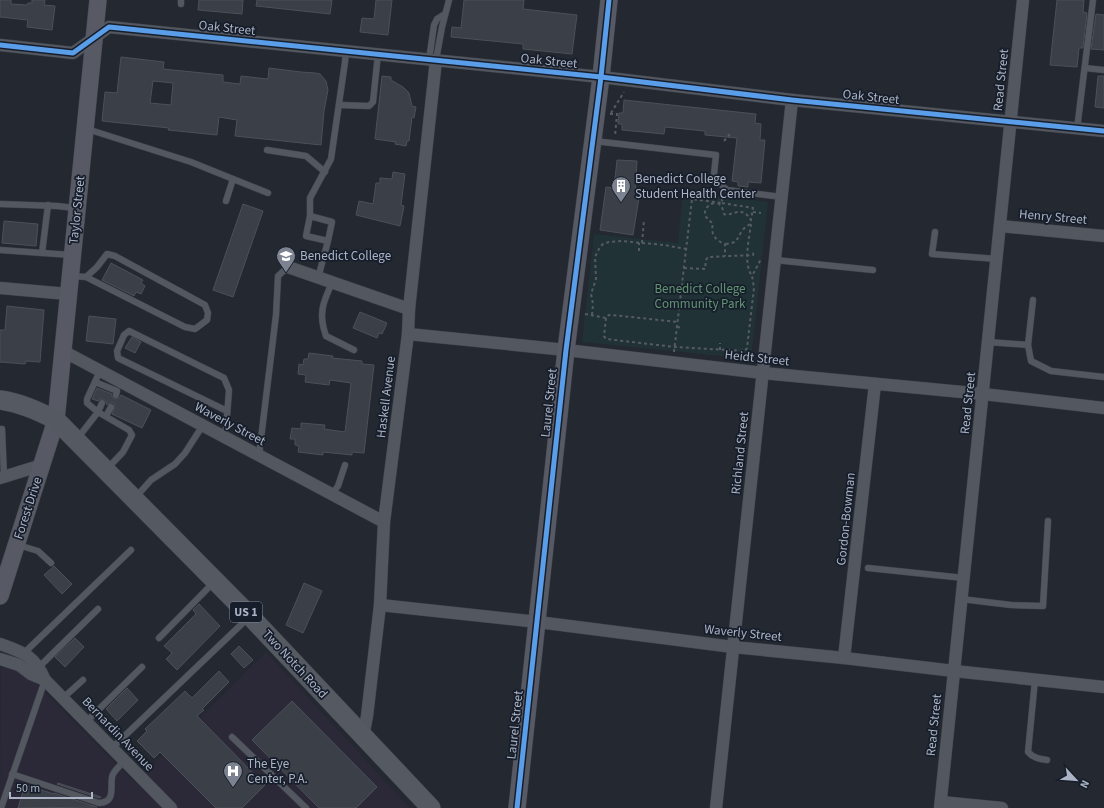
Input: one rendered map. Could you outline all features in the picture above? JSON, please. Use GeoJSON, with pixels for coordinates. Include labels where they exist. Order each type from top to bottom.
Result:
{"type":"FeatureCollection","features":[{"type":"Feature","properties":{"kind":"main road","name":"US 1"},"geometry":{"type":"LineString","coordinates":[[0,400],[15,402],[35,409],[56,420]]}},
{"type":"Feature","properties":{"kind":"main road","name":"Two Notch Road"},"geometry":{"type":"LineString","coordinates":[[56,420],[250,616],[431,808]]}},
{"type":"Feature","properties":{"kind":"street","name":"Taylor Street"},"geometry":{"type":"LineString","coordinates":[[56,420],[68,294],[78,277],[72,255],[98,0]]}},
{"type":"Feature","properties":{"kind":"street","name":"Laurel Street"},"geometry":{"type":"LineString","coordinates":[[517,808],[566,350],[601,77],[609,0]]}},
{"type":"Feature","properties":{"kind":"street","name":"Read Street"},"geometry":{"type":"LineString","coordinates":[[940,805],[1023,0]]}},
{"type":"Feature","properties":{"kind":"street","name":"Oak Street"},"geometry":{"type":"LineString","coordinates":[[0,46],[73,53],[110,27],[601,77],[792,100],[1104,131]]}},
{"type":"Feature","properties":{"kind":"street","name":"Haskell Avenue"},"geometry":{"type":"LineString","coordinates":[[363,737],[367,716],[380,605],[384,522],[408,334],[432,60]]}},
{"type":"Feature","properties":{"kind":"street","name":"Richland Street"},"geometry":{"type":"LineString","coordinates":[[716,808],[763,373],[770,260],[782,197],[792,100]]}},
{"type":"Feature","properties":{"kind":"street","name":"Henry Street"},"geometry":{"type":"LineString","coordinates":[[1000,226],[1104,236]]}},
{"type":"Feature","properties":{"kind":"street"},"geometry":{"type":"LineString","coordinates":[[288,267],[409,310]]}},
{"type":"Feature","properties":{"kind":"street"},"geometry":{"type":"LineString","coordinates":[[0,288],[68,294]]}},
{"type":"Feature","properties":{"kind":"street","name":"Heidt Street"},"geometry":{"type":"LineString","coordinates":[[408,334],[566,350],[763,373],[983,394],[1104,408]]}},
{"type":"Feature","properties":{"kind":"street","name":"Waverly Street"},"geometry":{"type":"LineString","coordinates":[[63,351],[100,371],[118,390],[203,425],[384,522]]}},
{"type":"Feature","properties":{"kind":"street","name":"Gordon-Bowman"},"geometry":{"type":"LineString","coordinates":[[844,658],[875,384]]}},
{"type":"Feature","properties":{"kind":"street","name":"Forest Drive"},"geometry":{"type":"LineString","coordinates":[[0,596],[56,420]]}},
{"type":"Feature","properties":{"kind":"street"},"geometry":{"type":"LineString","coordinates":[[2,477],[42,465]]}},
{"type":"Feature","properties":{"kind":"street","name":"Waverly Street"},"geometry":{"type":"LineString","coordinates":[[380,605],[538,622],[954,672],[1104,687]]}},
{"type":"Feature","properties":{"kind":"street","name":"Bernardin Avenue"},"geometry":{"type":"LineString","coordinates":[[0,644],[24,653],[39,667],[45,680],[171,808]]}},
{"type":"Feature","properties":{"kind":"street","name":"Bernardin Avenue"},"geometry":{"type":"LineString","coordinates":[[0,659],[19,665],[31,674],[45,680]]}},
{"type":"Feature","properties":{"kind":"street"},"geometry":{"type":"LineString","coordinates":[[940,805],[1002,808]]}},
{"type":"Feature","properties":{"kind":"lane"},"geometry":{"type":"LineString","coordinates":[[432,60],[449,0]]}},
{"type":"Feature","properties":{"kind":"lane"},"geometry":{"type":"LineString","coordinates":[[1077,128],[1093,0]]}},
{"type":"Feature","properties":{"kind":"lane"},"geometry":{"type":"LineString","coordinates":[[328,241],[306,236],[310,216],[310,198],[331,159],[340,105],[346,51]]}},
{"type":"Feature","properties":{"kind":"lane"},"geometry":{"type":"LineString","coordinates":[[340,105],[369,106],[373,102],[378,54]]}},
{"type":"Feature","properties":{"kind":"lane"},"geometry":{"type":"LineString","coordinates":[[1085,68],[1104,70]]}},
{"type":"Feature","properties":{"kind":"lane"},"geometry":{"type":"LineString","coordinates":[[85,128],[190,162],[268,193]]}},
{"type":"Feature","properties":{"kind":"lane"},"geometry":{"type":"LineString","coordinates":[[593,140],[716,155],[714,174],[715,179],[726,190],[782,197]]}},
{"type":"Feature","properties":{"kind":"lane"},"geometry":{"type":"LineString","coordinates":[[267,150],[306,156],[325,172]]}},
{"type":"Feature","properties":{"kind":"lane"},"geometry":{"type":"LineString","coordinates":[[226,201],[233,179]]}},
{"type":"Feature","properties":{"kind":"lane"},"geometry":{"type":"LineString","coordinates":[[0,204],[48,205],[77,209]]}},
{"type":"Feature","properties":{"kind":"lane"},"geometry":{"type":"LineString","coordinates":[[42,253],[48,205]]}},
{"type":"Feature","properties":{"kind":"lane"},"geometry":{"type":"LineString","coordinates":[[310,216],[332,222],[318,278]]}},
{"type":"Feature","properties":{"kind":"lane"},"geometry":{"type":"LineString","coordinates":[[935,232],[932,254],[997,259]]}},
{"type":"Feature","properties":{"kind":"lane"},"geometry":{"type":"LineString","coordinates":[[0,250],[72,255]]}},
{"type":"Feature","properties":{"kind":"lane"},"geometry":{"type":"LineString","coordinates":[[106,254],[115,256],[205,306],[208,313],[207,320],[195,329],[185,327],[78,277],[97,267],[106,254]]}},
{"type":"Feature","properties":{"kind":"lane"},"geometry":{"type":"LineString","coordinates":[[770,260],[873,270]]}},
{"type":"Feature","properties":{"kind":"lane"},"geometry":{"type":"LineString","coordinates":[[259,455],[276,316],[278,276],[288,267]]}},
{"type":"Feature","properties":{"kind":"lane"},"geometry":{"type":"LineString","coordinates":[[332,283],[325,298],[321,313],[322,326],[326,336],[354,350]]}},
{"type":"Feature","properties":{"kind":"lane"},"geometry":{"type":"LineString","coordinates":[[1033,300],[1028,345],[1031,361],[1051,371],[1104,377]]}},
{"type":"Feature","properties":{"kind":"lane"},"geometry":{"type":"LineString","coordinates":[[222,436],[226,429],[229,390],[224,378],[129,331],[124,335],[117,351],[118,358],[227,411]]}},
{"type":"Feature","properties":{"kind":"lane"},"geometry":{"type":"LineString","coordinates":[[988,342],[1028,345]]}},
{"type":"Feature","properties":{"kind":"lane"},"geometry":{"type":"LineString","coordinates":[[100,371],[87,399],[87,403],[98,412],[130,430],[132,435],[123,452],[106,471]]}},
{"type":"Feature","properties":{"kind":"lane"},"geometry":{"type":"LineString","coordinates":[[95,382],[108,389],[118,390]]}},
{"type":"Feature","properties":{"kind":"lane"},"geometry":{"type":"LineString","coordinates":[[76,440],[98,412],[102,403]]}},
{"type":"Feature","properties":{"kind":"lane"},"geometry":{"type":"LineString","coordinates":[[106,416],[111,407]]}},
{"type":"Feature","properties":{"kind":"lane"},"geometry":{"type":"LineString","coordinates":[[134,499],[151,480],[176,464],[203,425]]}},
{"type":"Feature","properties":{"kind":"lane"},"geometry":{"type":"LineString","coordinates":[[0,429],[2,429],[2,477]]}},
{"type":"Feature","properties":{"kind":"lane"},"geometry":{"type":"LineString","coordinates":[[332,494],[338,486],[345,465]]}},
{"type":"Feature","properties":{"kind":"lane"},"geometry":{"type":"LineString","coordinates":[[962,599],[1042,606],[1048,521]]}},
{"type":"Feature","properties":{"kind":"lane"},"geometry":{"type":"LineString","coordinates":[[16,545],[38,551],[51,563]]}},
{"type":"Feature","properties":{"kind":"lane"},"geometry":{"type":"LineString","coordinates":[[24,653],[131,550]]}},
{"type":"Feature","properties":{"kind":"lane"},"geometry":{"type":"LineString","coordinates":[[868,568],[964,578]]}},
{"type":"Feature","properties":{"kind":"lane"},"geometry":{"type":"LineString","coordinates":[[159,638],[215,580]]}},
{"type":"Feature","properties":{"kind":"lane"},"geometry":{"type":"LineString","coordinates":[[39,667],[98,609]]}},
{"type":"Feature","properties":{"kind":"lane"},"geometry":{"type":"LineString","coordinates":[[112,748],[250,616]]}},
{"type":"Feature","properties":{"kind":"lane"},"geometry":{"type":"LineString","coordinates":[[86,722],[142,667]]}},
{"type":"Feature","properties":{"kind":"lane"},"geometry":{"type":"LineString","coordinates":[[1,808],[45,680]]}},
{"type":"Feature","properties":{"kind":"lane"},"geometry":{"type":"LineString","coordinates":[[63,698],[82,680]]}},
{"type":"Feature","properties":{"kind":"lane"},"geometry":{"type":"LineString","coordinates":[[1035,680],[1028,752],[1035,758],[1047,760]]}},
{"type":"Feature","properties":{"kind":"lane"},"geometry":{"type":"LineString","coordinates":[[232,737],[306,808]]}},
{"type":"Feature","properties":{"kind":"lane"},"geometry":{"type":"LineString","coordinates":[[12,774],[99,803],[108,800],[112,793],[113,775],[124,761]]}},
{"type":"Feature","properties":{"kind":"path"},"geometry":{"type":"LineString","coordinates":[[611,114],[624,92]]}},
{"type":"Feature","properties":{"kind":"path"},"geometry":{"type":"LineString","coordinates":[[603,113],[618,114],[615,137]]}},
{"type":"Feature","properties":{"kind":"path"},"geometry":{"type":"LineString","coordinates":[[724,141],[730,133]]}},
{"type":"Feature","properties":{"kind":"path"},"geometry":{"type":"LineString","coordinates":[[722,203],[723,192]]}},
{"type":"Feature","properties":{"kind":"path"},"geometry":{"type":"LineString","coordinates":[[606,318],[604,336],[606,339],[675,347],[745,351],[748,348],[754,288],[752,276],[749,270],[748,255],[751,222],[754,208],[692,199],[678,322],[677,327],[675,347],[674,353]]}},
{"type":"Feature","properties":{"kind":"path"},"geometry":{"type":"LineString","coordinates":[[715,202],[722,207],[724,214],[726,215],[737,211],[742,212],[748,216],[751,222]]}},
{"type":"Feature","properties":{"kind":"path"},"geometry":{"type":"LineString","coordinates":[[715,202],[707,207],[705,216],[713,224],[712,230],[715,238],[720,242],[726,244],[735,242],[743,229],[751,222]]}},
{"type":"Feature","properties":{"kind":"path"},"geometry":{"type":"LineString","coordinates":[[753,212],[761,213]]}},
{"type":"Feature","properties":{"kind":"path"},"geometry":{"type":"LineString","coordinates":[[639,250],[644,220]]}},
{"type":"Feature","properties":{"kind":"path"},"geometry":{"type":"LineString","coordinates":[[592,315],[591,294],[596,279],[595,257],[603,244],[616,241],[664,245],[686,249]]}},
{"type":"Feature","properties":{"kind":"path"},"geometry":{"type":"LineString","coordinates":[[726,244],[726,256]]}},
{"type":"Feature","properties":{"kind":"path"},"geometry":{"type":"LineString","coordinates":[[684,268],[705,269],[706,260],[708,257],[753,255],[754,250]]}},
{"type":"Feature","properties":{"kind":"path"},"geometry":{"type":"LineString","coordinates":[[752,276],[760,261],[770,260]]}},
{"type":"Feature","properties":{"kind":"path"},"geometry":{"type":"LineString","coordinates":[[582,314],[606,318],[609,315],[612,315],[678,322]]}},
{"type":"Feature","properties":{"kind":"path"},"geometry":{"type":"LineString","coordinates":[[677,327],[682,328]]}},
{"type":"Feature","properties":{"kind":"path"},"geometry":{"type":"LineString","coordinates":[[720,343],[720,350]]}},
{"type":"Feature","properties":{"kind":"path"},"geometry":{"type":"LineString","coordinates":[[263,783],[279,767]]}},
{"type":"Feature","properties":{"kind":"shaded area"},"geometry":{"type":"Polygon","coordinates":[[[266,652],[410,808],[0,808],[1,668],[9,668],[24,672],[135,783],[266,652]]]}},
{"type":"Feature","properties":{"kind":"green space","name":"Benedict College Community Park"},"geometry":{"type":"Polygon","coordinates":[[[683,193],[768,202],[751,359],[582,342],[594,234],[678,243],[683,193]]]}},
{"type":"Feature","properties":{"kind":"building"},"geometry":{"type":"Polygon","coordinates":[[[0,0],[11,0],[11,4],[27,5],[28,3],[32,3],[32,0],[45,0],[44,5],[55,6],[52,30],[27,27],[28,20],[0,17],[0,0]]]}},
{"type":"Feature","properties":{"kind":"building"},"geometry":{"type":"Polygon","coordinates":[[[199,0],[243,0],[242,14],[198,10],[199,0]]]}},
{"type":"Feature","properties":{"kind":"building"},"geometry":{"type":"Polygon","coordinates":[[[257,0],[332,0],[330,14],[256,6],[257,0]]]}},
{"type":"Feature","properties":{"kind":"building"},"geometry":{"type":"Polygon","coordinates":[[[376,0],[392,0],[388,35],[360,32],[362,18],[374,19],[376,0]]]}},
{"type":"Feature","properties":{"kind":"building"},"geometry":{"type":"Polygon","coordinates":[[[464,0],[524,0],[523,9],[577,15],[572,54],[523,49],[523,44],[451,37],[452,27],[461,28],[464,0]]]}},
{"type":"Feature","properties":{"kind":"building"},"geometry":{"type":"Polygon","coordinates":[[[1057,0],[1084,0],[1083,12],[1087,13],[1083,48],[1079,48],[1077,67],[1050,65],[1057,0]]]}},
{"type":"Feature","properties":{"kind":"building"},"geometry":{"type":"Polygon","coordinates":[[[1096,14],[1104,15],[1104,50],[1091,49],[1096,14]]]}},
{"type":"Feature","properties":{"kind":"building"},"geometry":{"type":"Polygon","coordinates":[[[121,57],[164,62],[163,69],[223,75],[223,82],[240,84],[241,76],[268,79],[269,68],[315,73],[320,74],[326,81],[328,90],[324,111],[321,145],[235,136],[237,120],[219,117],[217,135],[102,121],[105,92],[117,93],[121,57]],[[153,81],[150,103],[171,105],[173,83],[153,81]]]}},
{"type":"Feature","properties":{"kind":"building"},"geometry":{"type":"Polygon","coordinates":[[[382,76],[391,77],[391,80],[403,87],[409,93],[412,106],[416,107],[414,118],[412,117],[409,141],[407,141],[406,146],[395,144],[396,142],[375,139],[382,76]]]}},
{"type":"Feature","properties":{"kind":"building"},"geometry":{"type":"Polygon","coordinates":[[[1098,76],[1104,76],[1104,108],[1095,107],[1098,76]]]}},
{"type":"Feature","properties":{"kind":"building"},"geometry":{"type":"Polygon","coordinates":[[[624,100],[756,114],[755,123],[761,124],[760,140],[765,140],[761,183],[748,182],[748,187],[738,186],[738,182],[732,181],[737,138],[705,135],[705,131],[665,127],[664,134],[622,130],[622,124],[618,124],[619,113],[623,113],[624,100]]]}},
{"type":"Feature","properties":{"kind":"building"},"geometry":{"type":"Polygon","coordinates":[[[617,160],[637,161],[635,197],[639,198],[633,235],[600,230],[606,187],[614,188],[617,160]]]}},
{"type":"Feature","properties":{"kind":"building"},"geometry":{"type":"Polygon","coordinates":[[[393,172],[405,174],[401,205],[404,206],[400,226],[356,215],[359,201],[373,204],[376,183],[380,183],[380,178],[392,179],[393,172]]]}},
{"type":"Feature","properties":{"kind":"building"},"geometry":{"type":"Polygon","coordinates":[[[243,204],[263,211],[233,297],[213,290],[243,204]]]}},
{"type":"Feature","properties":{"kind":"building"},"geometry":{"type":"Polygon","coordinates":[[[4,221],[38,224],[36,246],[2,243],[4,221]]]}},
{"type":"Feature","properties":{"kind":"building"},"geometry":{"type":"Polygon","coordinates":[[[111,263],[143,280],[141,283],[145,286],[141,294],[136,292],[134,296],[102,280],[111,263]]]}},
{"type":"Feature","properties":{"kind":"building"},"geometry":{"type":"Polygon","coordinates":[[[7,306],[44,310],[40,362],[26,361],[25,364],[0,362],[0,330],[5,330],[7,306]]]}},
{"type":"Feature","properties":{"kind":"building"},"geometry":{"type":"Polygon","coordinates":[[[360,312],[387,323],[382,334],[379,333],[377,338],[353,328],[360,312]]]}},
{"type":"Feature","properties":{"kind":"building"},"geometry":{"type":"Polygon","coordinates":[[[89,316],[116,319],[113,344],[86,341],[89,316]]]}},
{"type":"Feature","properties":{"kind":"building"},"geometry":{"type":"Polygon","coordinates":[[[132,337],[141,342],[135,353],[125,348],[132,337]]]}},
{"type":"Feature","properties":{"kind":"building"},"geometry":{"type":"Polygon","coordinates":[[[309,353],[333,356],[332,358],[362,361],[362,364],[374,365],[364,453],[352,452],[352,455],[323,452],[323,455],[298,452],[299,446],[295,445],[295,439],[290,439],[292,428],[301,429],[301,423],[325,425],[324,429],[345,432],[351,383],[330,380],[329,385],[305,382],[306,375],[298,374],[299,364],[303,365],[304,359],[308,359],[309,353]]]}},
{"type":"Feature","properties":{"kind":"building"},"geometry":{"type":"Polygon","coordinates":[[[97,388],[112,394],[112,397],[115,399],[119,398],[121,395],[151,410],[142,428],[112,414],[115,407],[114,403],[107,405],[106,401],[103,399],[98,401],[92,399],[97,388]]]}},
{"type":"Feature","properties":{"kind":"building"},"geometry":{"type":"Polygon","coordinates":[[[54,566],[72,584],[62,594],[44,575],[54,566]]]}},
{"type":"Feature","properties":{"kind":"building"},"geometry":{"type":"Polygon","coordinates":[[[304,583],[322,591],[303,633],[286,625],[304,583]]]}},
{"type":"Feature","properties":{"kind":"building"},"geometry":{"type":"Polygon","coordinates":[[[199,604],[220,626],[177,670],[166,659],[172,653],[164,646],[196,614],[193,610],[199,604]]]}},
{"type":"Feature","properties":{"kind":"building"},"geometry":{"type":"Polygon","coordinates":[[[75,638],[84,647],[65,667],[55,657],[75,638]]]}},
{"type":"Feature","properties":{"kind":"building"},"geometry":{"type":"Polygon","coordinates":[[[239,646],[253,660],[244,668],[231,654],[239,646]]]}},
{"type":"Feature","properties":{"kind":"building"},"geometry":{"type":"Polygon","coordinates":[[[219,671],[229,682],[197,716],[265,785],[242,808],[216,808],[160,752],[154,758],[137,741],[147,731],[145,729],[185,691],[192,698],[219,671]]]}},
{"type":"Feature","properties":{"kind":"building"},"geometry":{"type":"Polygon","coordinates":[[[127,688],[138,700],[117,721],[106,709],[127,688]]]}},
{"type":"Feature","properties":{"kind":"building"},"geometry":{"type":"Polygon","coordinates":[[[292,701],[377,787],[356,808],[319,808],[252,740],[292,701]]]}},
{"type":"Feature","properties":{"kind":"building"},"geometry":{"type":"Polygon","coordinates":[[[58,783],[101,797],[99,798],[57,784],[58,783]]]}},
{"type":"Feature","properties":{"kind":"building"},"geometry":{"type":"Polygon","coordinates":[[[25,785],[54,793],[97,807],[18,808],[25,785]]]}},
{"type":"Feature","properties":{"kind":"cycle path"},"geometry":{"type":"LineString","coordinates":[[517,808],[566,350],[601,77],[609,0]]}},
{"type":"Feature","properties":{"kind":"cycle path"},"geometry":{"type":"LineString","coordinates":[[0,45],[73,53],[109,27],[601,77],[792,100],[1104,131]]}},
{"type":"Feature","properties":{"kind":"place","name":"Benedict College Student Health Center"},"geometry":{"type":"Point","coordinates":[621,203]}},
{"type":"Feature","properties":{"kind":"place","name":"Benedict College"},"geometry":{"type":"Point","coordinates":[286,273]}},
{"type":"Feature","properties":{"kind":"place","name":"The Eye Center, P.A."},"geometry":{"type":"Point","coordinates":[233,788]}}]}
